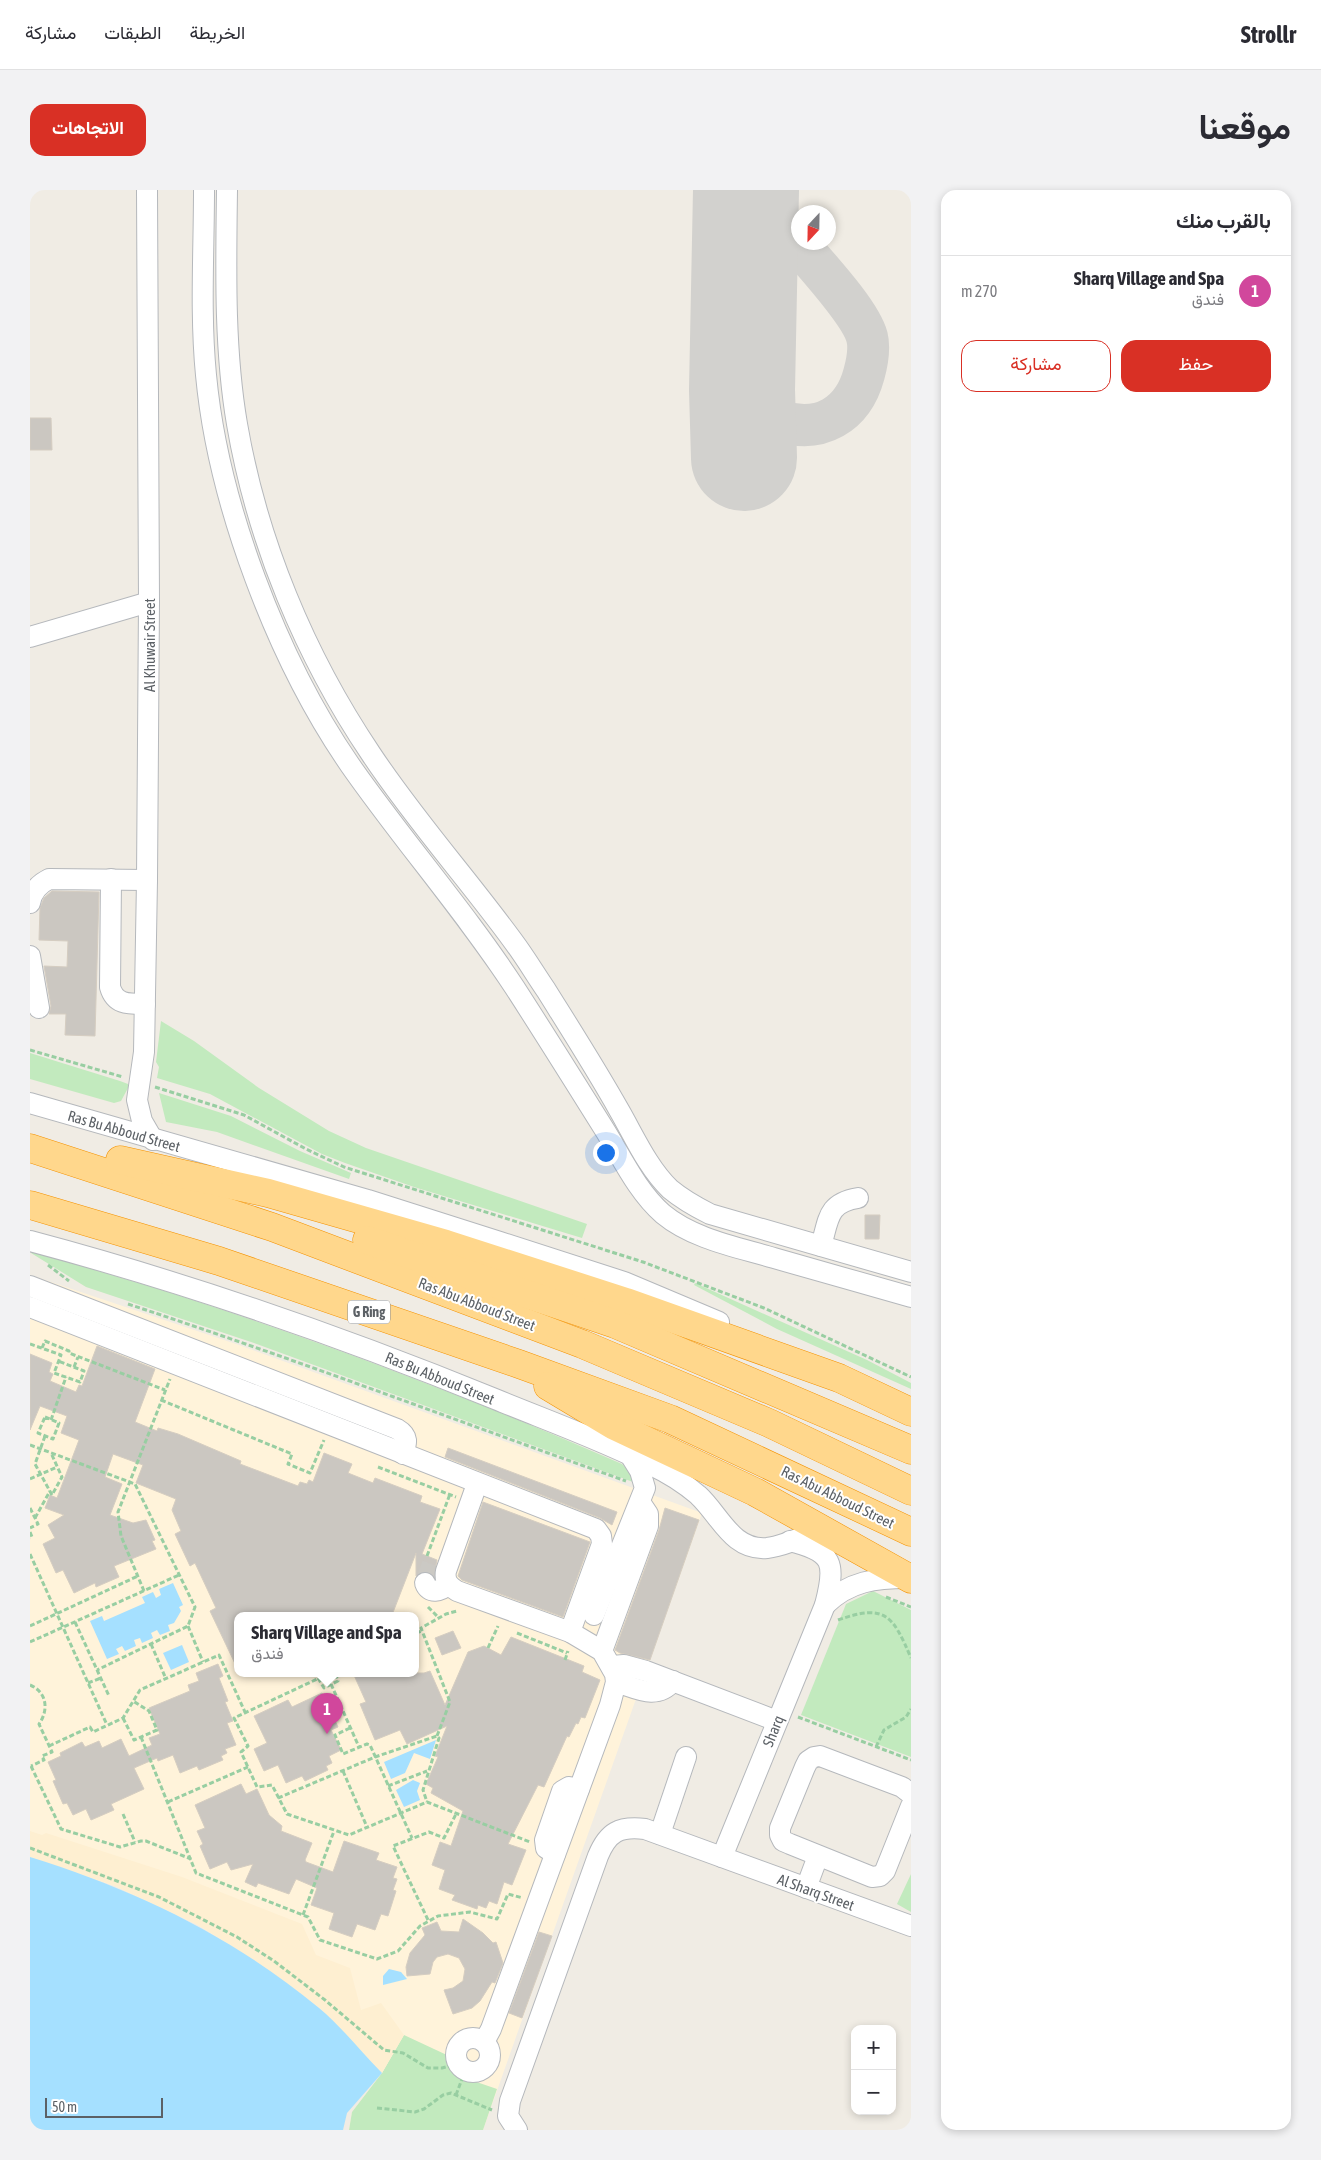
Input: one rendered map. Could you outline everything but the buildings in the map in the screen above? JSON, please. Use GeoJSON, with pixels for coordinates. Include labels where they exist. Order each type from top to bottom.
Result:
{"type":"FeatureCollection","features":[{"type":"Feature","properties":{"kind":"highway"},"geometry":{"type":"LineString","coordinates":[[40,1151],[99,1154],[268,1193],[446,1244],[626,1302],[839,1378],[911,1412]]}},
{"type":"Feature","properties":{"kind":"highway","name":"Ras Abu Abboud Street"},"geometry":{"type":"LineString","coordinates":[[40,1151],[272,1227],[582,1344],[769,1423],[911,1491]]}},
{"type":"Feature","properties":{"kind":"highway"},"geometry":{"type":"LineString","coordinates":[[133,1163],[615,1324],[911,1450]]}},
{"type":"Feature","properties":{"kind":"highway","name":"Ras Abu Abboud Street"},"geometry":{"type":"LineString","coordinates":[[30,1205],[219,1260],[519,1364],[670,1419],[911,1532]]}},
{"type":"Feature","properties":{"kind":"highway"},"geometry":{"type":"LineString","coordinates":[[30,1224],[219,1260]]}},
{"type":"Feature","properties":{"kind":"highway"},"geometry":{"type":"LineString","coordinates":[[519,1364],[549,1386],[613,1425],[755,1492],[820,1530],[910,1578]]}},
{"type":"Feature","properties":{"kind":"street","name":"Al Khuwair Street"},"geometry":{"type":"LineString","coordinates":[[147,190],[150,602],[145,1004],[139,1091],[142,1121],[153,1140]]}},
{"type":"Feature","properties":{"kind":"street"},"geometry":{"type":"LineString","coordinates":[[204,190],[206,372],[214,427],[224,475],[245,546],[275,627],[310,698],[340,749],[513,985],[621,1159],[649,1199],[663,1214],[686,1229],[722,1243],[911,1297]]}},
{"type":"Feature","properties":{"kind":"street"},"geometry":{"type":"LineString","coordinates":[[227,190],[229,349],[237,423],[244,463],[255,503],[285,592],[309,646],[341,707],[400,795],[515,943],[585,1051],[653,1169],[669,1188],[688,1203],[710,1214],[911,1272]]}},
{"type":"Feature","properties":{"kind":"street"},"geometry":{"type":"LineString","coordinates":[[30,638],[150,602]]}},
{"type":"Feature","properties":{"kind":"street"},"geometry":{"type":"LineString","coordinates":[[30,903],[38,885],[49,879],[147,880]]}},
{"type":"Feature","properties":{"kind":"street"},"geometry":{"type":"LineString","coordinates":[[111,879],[110,988],[116,1000],[123,1003],[145,1004]]}},
{"type":"Feature","properties":{"kind":"street"},"geometry":{"type":"LineString","coordinates":[[30,956],[39,1008]]}},
{"type":"Feature","properties":{"kind":"street"},"geometry":{"type":"LineString","coordinates":[[109,1127],[124,1115],[139,1091]]}},
{"type":"Feature","properties":{"kind":"street","name":"Ras Bu Abboud Street"},"geometry":{"type":"LineString","coordinates":[[30,1103],[153,1140],[368,1200],[624,1282],[721,1323],[839,1378]]}},
{"type":"Feature","properties":{"kind":"street"},"geometry":{"type":"LineString","coordinates":[[821,1246],[834,1208],[844,1200],[858,1198]]}},
{"type":"Feature","properties":{"kind":"street","name":"Ras Bu Abboud Street"},"geometry":{"type":"LineString","coordinates":[[30,1240],[118,1264],[351,1343],[458,1384],[630,1455],[685,1484],[700,1497],[730,1534],[747,1546],[768,1548],[820,1530]]}},
{"type":"Feature","properties":{"kind":"street"},"geometry":{"type":"LineString","coordinates":[[30,1286],[397,1429],[406,1436],[407,1441],[402,1454]]}},
{"type":"Feature","properties":{"kind":"street"},"geometry":{"type":"LineString","coordinates":[[30,1307],[329,1426],[596,1529],[601,1536],[602,1544],[570,1632]]}},
{"type":"Feature","properties":{"kind":"street"},"geometry":{"type":"LineString","coordinates":[[175,1364],[182,1346]]}},
{"type":"Feature","properties":{"kind":"street"},"geometry":{"type":"LineString","coordinates":[[462,2067],[476,2072],[486,2067],[489,2062],[490,2051],[484,2042],[491,2029],[537,1904],[551,1851],[579,1789],[610,1705],[610,1666],[648,1526],[648,1514],[640,1471],[630,1455]]}},
{"type":"Feature","properties":{"kind":"street"},"geometry":{"type":"LineString","coordinates":[[594,1615],[643,1495],[665,1483],[685,1484]]}},
{"type":"Feature","properties":{"kind":"street"},"geometry":{"type":"LineString","coordinates":[[477,1484],[471,1502],[437,1557],[448,1585],[457,1591],[570,1632],[610,1666],[630,1666],[779,1716]]}},
{"type":"Feature","properties":{"kind":"street","name":"Sharq"},"geometry":{"type":"LineString","coordinates":[[722,1857],[823,1612],[832,1573],[829,1562],[822,1553],[812,1547],[790,1541]]}},
{"type":"Feature","properties":{"kind":"street","name":"Sharq"},"geometry":{"type":"LineString","coordinates":[[823,1612],[845,1589],[856,1584],[882,1578],[910,1578]]}},
{"type":"Feature","properties":{"kind":"street"},"geometry":{"type":"LineString","coordinates":[[425,1583],[428,1588],[434,1591],[440,1591],[448,1585]]}},
{"type":"Feature","properties":{"kind":"street"},"geometry":{"type":"LineString","coordinates":[[911,1794],[902,1787],[820,1756],[814,1757],[805,1767],[780,1828],[780,1835],[784,1841],[818,1856],[872,1877],[880,1876],[885,1871],[911,1806]]}},
{"type":"Feature","properties":{"kind":"street"},"geometry":{"type":"LineString","coordinates":[[660,1834],[686,1757]]}},
{"type":"Feature","properties":{"kind":"street","name":"Al Sharq Street"},"geometry":{"type":"LineString","coordinates":[[517,2130],[511,2124],[508,2108],[604,1842],[615,1832],[630,1827],[645,1829],[911,1926]]}},
{"type":"Feature","properties":{"kind":"street"},"geometry":{"type":"LineString","coordinates":[[806,1888],[818,1856]]}},
{"type":"Feature","properties":{"kind":"path"},"geometry":{"type":"LineString","coordinates":[[30,1050],[139,1091],[244,1116],[306,1150],[344,1167],[643,1262],[764,1308],[911,1377]]}},
{"type":"Feature","properties":{"kind":"path"},"geometry":{"type":"LineString","coordinates":[[41,1261],[70,1282]]}},
{"type":"Feature","properties":{"kind":"path"},"geometry":{"type":"LineString","coordinates":[[123,1302],[270,1352],[643,1495]]}},
{"type":"Feature","properties":{"kind":"path"},"geometry":{"type":"LineString","coordinates":[[42,1348],[45,1341],[78,1357],[165,1390]]}},
{"type":"Feature","properties":{"kind":"path"},"geometry":{"type":"LineString","coordinates":[[30,1344],[61,1355],[58,1361],[54,1372],[80,1382],[84,1371],[58,1361]]}},
{"type":"Feature","properties":{"kind":"path"},"geometry":{"type":"LineString","coordinates":[[74,1367],[78,1357]]}},
{"type":"Feature","properties":{"kind":"path"},"geometry":{"type":"LineString","coordinates":[[144,1591],[121,1536],[118,1512],[175,1364]]}},
{"type":"Feature","properties":{"kind":"path"},"geometry":{"type":"LineString","coordinates":[[51,1420],[66,1377]]}},
{"type":"Feature","properties":{"kind":"path"},"geometry":{"type":"LineString","coordinates":[[161,1400],[292,1454],[288,1464],[310,1472],[329,1426]]}},
{"type":"Feature","properties":{"kind":"path"},"geometry":{"type":"LineString","coordinates":[[45,1417],[59,1423],[53,1439],[45,1436],[38,1433],[45,1417]]}},
{"type":"Feature","properties":{"kind":"path"},"geometry":{"type":"LineString","coordinates":[[45,1436],[35,1464],[52,1495],[62,1476],[51,1452]]}},
{"type":"Feature","properties":{"kind":"path"},"geometry":{"type":"LineString","coordinates":[[30,1444],[135,1484],[195,1608],[188,1626],[97,1670]]}},
{"type":"Feature","properties":{"kind":"path"},"geometry":{"type":"LineString","coordinates":[[378,1466],[471,1502]]}},
{"type":"Feature","properties":{"kind":"path"},"geometry":{"type":"LineString","coordinates":[[30,1479],[57,1467]]}},
{"type":"Feature","properties":{"kind":"path"},"geometry":{"type":"LineString","coordinates":[[32,1516],[50,1491]]}},
{"type":"Feature","properties":{"kind":"path"},"geometry":{"type":"LineString","coordinates":[[437,1557],[450,1494]]}},
{"type":"Feature","properties":{"kind":"path"},"geometry":{"type":"LineString","coordinates":[[30,1508],[32,1516],[38,1524],[30,1528]]}},
{"type":"Feature","properties":{"kind":"path"},"geometry":{"type":"LineString","coordinates":[[30,1532],[32,1537],[30,1538]]}},
{"type":"Feature","properties":{"kind":"path"},"geometry":{"type":"LineString","coordinates":[[30,1554],[107,1725]]}},
{"type":"Feature","properties":{"kind":"path"},"geometry":{"type":"LineString","coordinates":[[30,1642],[179,1575]]}},
{"type":"Feature","properties":{"kind":"path"},"geometry":{"type":"LineString","coordinates":[[30,1626],[138,1576]]}},
{"type":"Feature","properties":{"kind":"path"},"geometry":{"type":"LineString","coordinates":[[427,1802],[423,1790],[439,1738],[437,1736],[450,1702],[422,1631],[422,1626],[453,1611],[462,1612]]}},
{"type":"Feature","properties":{"kind":"path"},"geometry":{"type":"LineString","coordinates":[[823,1612],[833,1622],[864,1612],[872,1612],[886,1617],[896,1627],[911,1658]]}},
{"type":"Feature","properties":{"kind":"path"},"geometry":{"type":"LineString","coordinates":[[75,1622],[109,1696]]}},
{"type":"Feature","properties":{"kind":"path"},"geometry":{"type":"LineString","coordinates":[[489,1622],[507,1629]]}},
{"type":"Feature","properties":{"kind":"path"},"geometry":{"type":"LineString","coordinates":[[188,1626],[203,1662]]}},
{"type":"Feature","properties":{"kind":"path"},"geometry":{"type":"LineString","coordinates":[[488,1648],[498,1626]]}},
{"type":"Feature","properties":{"kind":"path"},"geometry":{"type":"LineString","coordinates":[[516,1633],[567,1653]]}},
{"type":"Feature","properties":{"kind":"path"},"geometry":{"type":"LineString","coordinates":[[151,1644],[166,1679]]}},
{"type":"Feature","properties":{"kind":"path"},"geometry":{"type":"LineString","coordinates":[[49,1746],[90,1727],[92,1732],[123,1718],[140,1690],[219,1655],[245,1712]]}},
{"type":"Feature","properties":{"kind":"path"},"geometry":{"type":"LineString","coordinates":[[336,1677],[338,1680],[323,1688],[318,1678],[234,1718],[248,1746],[240,1752],[257,1787],[271,1784],[288,1814],[349,1836],[427,1802],[551,1851]]}},
{"type":"Feature","properties":{"kind":"path"},"geometry":{"type":"LineString","coordinates":[[88,1683],[101,1678]]}},
{"type":"Feature","properties":{"kind":"path"},"geometry":{"type":"LineString","coordinates":[[331,1684],[359,1748]]}},
{"type":"Feature","properties":{"kind":"path"},"geometry":{"type":"LineString","coordinates":[[30,1685],[39,1690],[46,1703],[46,1711],[39,1724],[52,1752],[42,1756],[44,1760],[31,1766],[61,1830],[120,1847],[135,1842],[146,1842],[192,1859]]}},
{"type":"Feature","properties":{"kind":"path"},"geometry":{"type":"LineString","coordinates":[[123,1718],[134,1740],[157,1730],[149,1711],[133,1701]]}},
{"type":"Feature","properties":{"kind":"path"},"geometry":{"type":"LineString","coordinates":[[876,1747],[884,1730],[906,1717],[911,1708]]}},
{"type":"Feature","properties":{"kind":"path"},"geometry":{"type":"LineString","coordinates":[[779,1716],[911,1760]]}},
{"type":"Feature","properties":{"kind":"path"},"geometry":{"type":"LineString","coordinates":[[350,1728],[335,1735],[343,1754],[368,1744],[412,1838]]}},
{"type":"Feature","properties":{"kind":"path"},"geometry":{"type":"LineString","coordinates":[[278,1798],[375,1757],[437,1736]]}},
{"type":"Feature","properties":{"kind":"path"},"geometry":{"type":"LineString","coordinates":[[141,1737],[198,1875],[309,1918],[320,1940],[376,1960],[398,1951],[413,1932],[428,1920],[458,1912],[482,1914],[497,1919],[508,1894],[537,1904]]}},
{"type":"Feature","properties":{"kind":"path"},"geometry":{"type":"LineString","coordinates":[[168,1802],[248,1766]]}},
{"type":"Feature","properties":{"kind":"path"},"geometry":{"type":"LineString","coordinates":[[343,1770],[367,1827]]}},
{"type":"Feature","properties":{"kind":"path"},"geometry":{"type":"LineString","coordinates":[[388,1786],[428,1770]]}},
{"type":"Feature","properties":{"kind":"path"},"geometry":{"type":"LineString","coordinates":[[123,1814],[135,1842]]}},
{"type":"Feature","properties":{"kind":"path"},"geometry":{"type":"LineString","coordinates":[[428,1920],[393,1848],[394,1845],[429,1832],[444,1838],[456,1814]]}},
{"type":"Feature","properties":{"kind":"path"},"geometry":{"type":"LineString","coordinates":[[303,1915],[334,1831]]}},
{"type":"Feature","properties":{"kind":"path"},"geometry":{"type":"LineString","coordinates":[[30,1848],[159,1897],[238,1937],[318,1994],[384,2050],[403,2053],[428,2068],[462,2067],[456,2095]]}},
{"type":"Feature","properties":{"kind":"path"},"geometry":{"type":"LineString","coordinates":[[377,2108],[415,2112],[424,2109],[442,2095],[450,2093],[490,2109]]}},
{"type":"Feature","properties":{"kind":"shaded area"},"geometry":{"type":"Polygon","coordinates":[[[30,1275],[239,1345],[702,1513],[483,2130],[349,2130],[352,2112],[382,2073],[320,2008],[263,1966],[198,1925],[115,1886],[30,1857],[30,1275]]]}},
{"type":"Feature","properties":{"kind":"green space"},"geometry":{"type":"Polygon","coordinates":[[[161,1021],[194,1041],[259,1088],[329,1131],[366,1148],[587,1224],[582,1238],[414,1187],[345,1163],[322,1154],[210,1094],[157,1078],[159,1067],[156,1062],[161,1021]]]}},
{"type":"Feature","properties":{"kind":"green space"},"geometry":{"type":"Polygon","coordinates":[[[30,1053],[120,1081],[128,1084],[128,1088],[121,1101],[114,1103],[30,1079],[30,1053]]]}},
{"type":"Feature","properties":{"kind":"green space"},"geometry":{"type":"Polygon","coordinates":[[[159,1093],[231,1116],[300,1151],[351,1173],[349,1179],[217,1132],[166,1122],[159,1093]]]}},
{"type":"Feature","properties":{"kind":"green space"},"geometry":{"type":"Polygon","coordinates":[[[33,1251],[202,1303],[414,1379],[519,1420],[622,1464],[630,1471],[633,1482],[254,1343],[86,1287],[31,1253],[33,1251]]]}},
{"type":"Feature","properties":{"kind":"green space"},"geometry":{"type":"Polygon","coordinates":[[[695,1283],[867,1360],[911,1383],[911,1389],[777,1329],[694,1285],[695,1283]]]}},
{"type":"Feature","properties":{"kind":"green space"},"geometry":{"type":"Polygon","coordinates":[[[873,1591],[911,1610],[911,1757],[801,1715],[846,1604],[873,1591]]]}},
{"type":"Feature","properties":{"kind":"green space"},"geometry":{"type":"Polygon","coordinates":[[[911,1874],[911,1912],[897,1904],[911,1874]]]}},
{"type":"Feature","properties":{"kind":"green space"},"geometry":{"type":"Polygon","coordinates":[[[404,2035],[449,2056],[459,2076],[497,2089],[483,2130],[349,2130],[352,2112],[382,2073],[404,2035]]]}},
{"type":"Feature","properties":{"kind":"sand"},"geometry":{"type":"Polygon","coordinates":[[[30,1831],[42,1835],[46,1833],[182,1877],[302,1924],[316,1955],[350,1968],[361,2010],[381,2003],[404,2035],[382,2073],[320,2008],[263,1966],[198,1925],[115,1886],[30,1857],[30,1831]]]}},
{"type":"Feature","properties":{"kind":"water"},"geometry":{"type":"Polygon","coordinates":[[[173,1583],[183,1605],[179,1607],[181,1611],[174,1623],[168,1625],[170,1631],[160,1635],[157,1630],[151,1633],[153,1638],[142,1643],[140,1638],[134,1640],[136,1646],[125,1651],[122,1646],[116,1649],[119,1654],[107,1659],[90,1621],[102,1616],[104,1621],[145,1603],[142,1597],[153,1592],[156,1598],[161,1595],[159,1589],[173,1583]]]}},
{"type":"Feature","properties":{"kind":"water"},"geometry":{"type":"Polygon","coordinates":[[[182,1645],[189,1662],[171,1670],[163,1653],[182,1645]]]}},
{"type":"Feature","properties":{"kind":"water"},"geometry":{"type":"Polygon","coordinates":[[[436,1740],[430,1759],[414,1753],[405,1773],[391,1779],[384,1762],[436,1740]]]}},
{"type":"Feature","properties":{"kind":"water"},"geometry":{"type":"Polygon","coordinates":[[[413,1780],[420,1783],[417,1791],[420,1800],[404,1807],[396,1790],[413,1780]]]}},
{"type":"Feature","properties":{"kind":"water"},"geometry":{"type":"Polygon","coordinates":[[[30,1857],[108,1884],[182,1918],[252,1959],[286,1982],[319,2008],[344,2031],[382,2073],[347,2113],[343,2130],[30,2130],[30,1857]]]}},
{"type":"Feature","properties":{"kind":"water"},"geometry":{"type":"Polygon","coordinates":[[[389,1969],[401,1972],[407,1979],[383,1985],[383,1976],[389,1969]]]}},
{"type":"Feature","properties":{"kind":"taxiway"},"geometry":{"type":"LineString","coordinates":[[742,390],[766,412],[780,421],[808,425],[821,423],[833,418],[852,400],[859,388],[868,356],[867,337],[863,326],[835,287],[786,229],[760,190]]}},
{"type":"Feature","properties":{"kind":"runway"},"geometry":{"type":"LineString","coordinates":[[744,458],[742,390],[746,190]]}},
{"type":"Feature","properties":{"kind":"tunnel"},"geometry":{"type":"LineString","coordinates":[[425,1583],[434,1559]]}},
{"type":"Feature","properties":{"kind":"place","name":"Sharq Village and Spa"},"geometry":{"type":"Point","coordinates":[327,1734]}}]}
